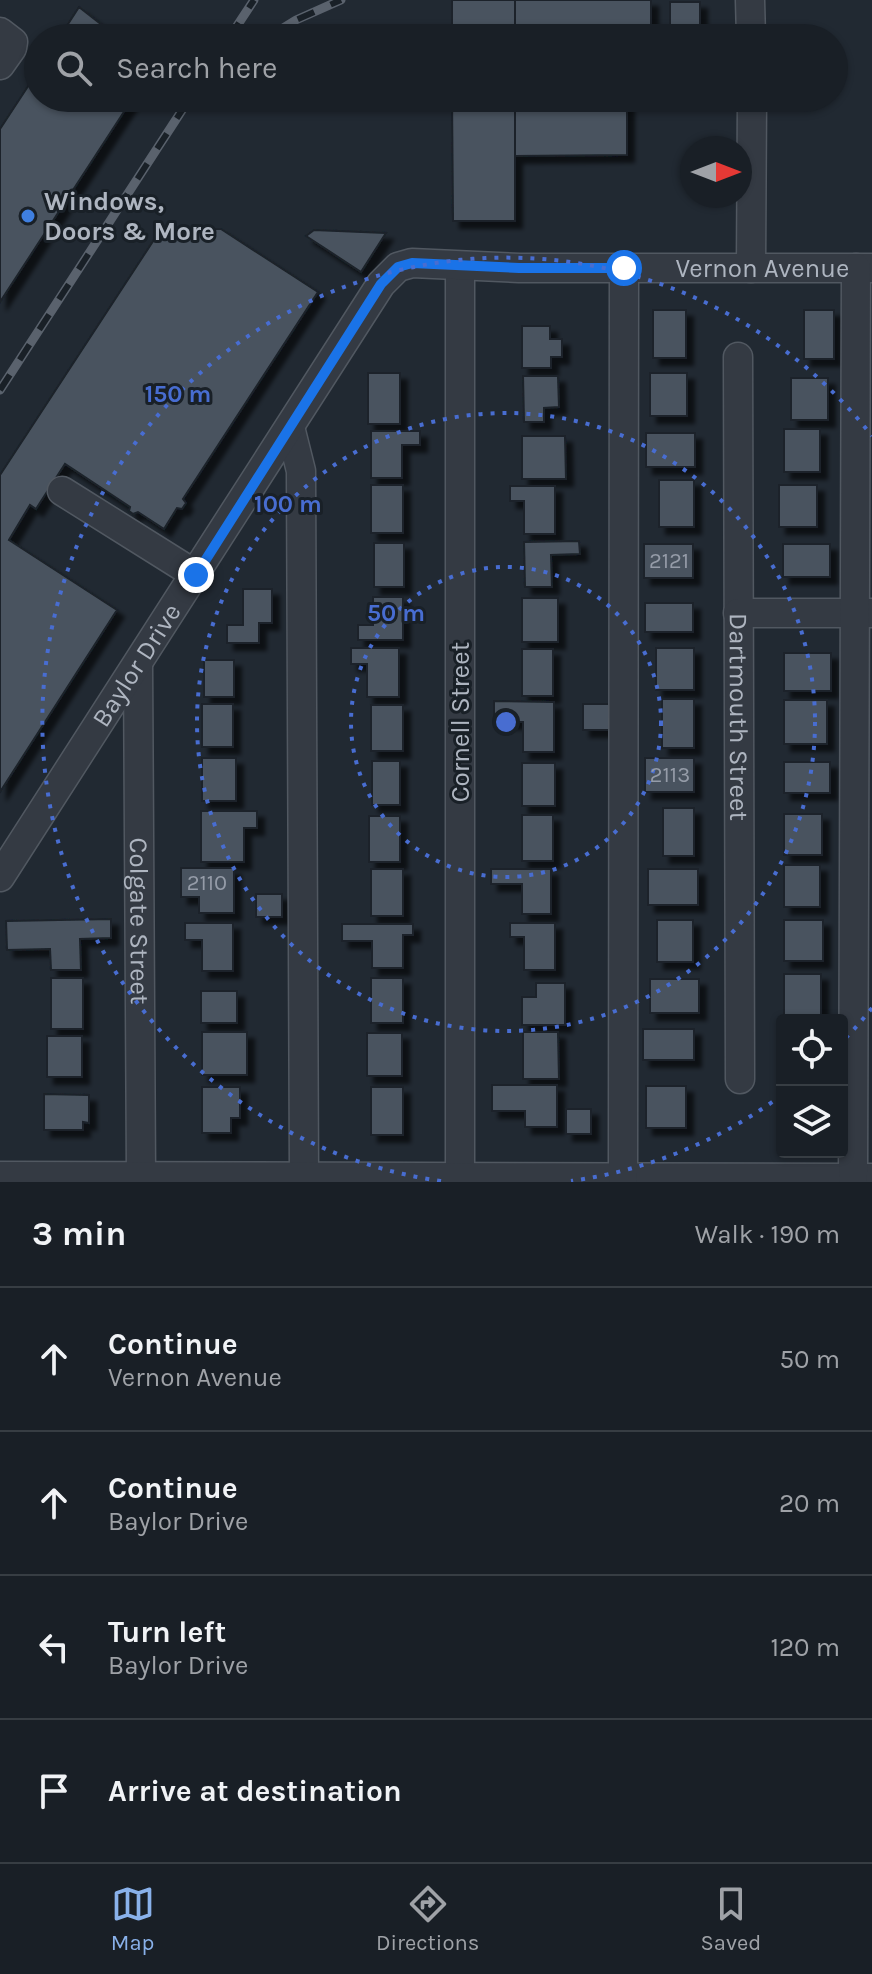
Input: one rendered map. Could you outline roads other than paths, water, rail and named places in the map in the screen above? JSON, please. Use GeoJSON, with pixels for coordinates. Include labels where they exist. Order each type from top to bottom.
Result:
{"type":"FeatureCollection","features":[{"type":"Feature","properties":{"kind":"street"},"geometry":{"type":"LineString","coordinates":[[750,0],[751,24]]}},
{"type":"Feature","properties":{"kind":"street"},"geometry":{"type":"LineString","coordinates":[[0,32],[13,42],[0,65]]}},
{"type":"Feature","properties":{"kind":"street"},"geometry":{"type":"LineString","coordinates":[[751,268],[752,112]]}},
{"type":"Feature","properties":{"kind":"street","name":"Baylor Drive"},"geometry":{"type":"LineString","coordinates":[[0,877],[381,284],[398,267],[412,263],[460,266]]}},
{"type":"Feature","properties":{"kind":"street","name":"Vernon Avenue"},"geometry":{"type":"LineString","coordinates":[[460,266],[864,268]]}},
{"type":"Feature","properties":{"kind":"street","name":"Cornell Street"},"geometry":{"type":"LineString","coordinates":[[460,266],[460,1177]]}},
{"type":"Feature","properties":{"kind":"street"},"geometry":{"type":"LineString","coordinates":[[623,1178],[624,268]]}},
{"type":"Feature","properties":{"kind":"street"},"geometry":{"type":"LineString","coordinates":[[0,1176],[460,1177],[516,1180],[862,1178],[864,268]]}},
{"type":"Feature","properties":{"kind":"street","name":"Dartmouth Street"},"geometry":{"type":"LineString","coordinates":[[738,357],[740,1079]]}},
{"type":"Feature","properties":{"kind":"street"},"geometry":{"type":"LineString","coordinates":[[290,427],[301,471],[304,1177]]}},
{"type":"Feature","properties":{"kind":"street"},"geometry":{"type":"LineString","coordinates":[[62,491],[196,575]]}},
{"type":"Feature","properties":{"kind":"street"},"geometry":{"type":"LineString","coordinates":[[738,613],[863,613]]}},
{"type":"Feature","properties":{"kind":"street","name":"Colgate Street"},"geometry":{"type":"LineString","coordinates":[[138,665],[141,1176]]}},
{"type":"Feature","properties":{"kind":"railway"},"geometry":{"type":"LineString","coordinates":[[238,24],[254,0]]}},
{"type":"Feature","properties":{"kind":"railway"},"geometry":{"type":"LineString","coordinates":[[290,24],[341,0]]}},
{"type":"Feature","properties":{"kind":"railway"},"geometry":{"type":"LineString","coordinates":[[0,390],[181,112]]}},
{"type":"Feature","properties":{"kind":"place","name":"Windows, Doors & More"},"geometry":{"type":"Point","coordinates":[28,216]}}]}
